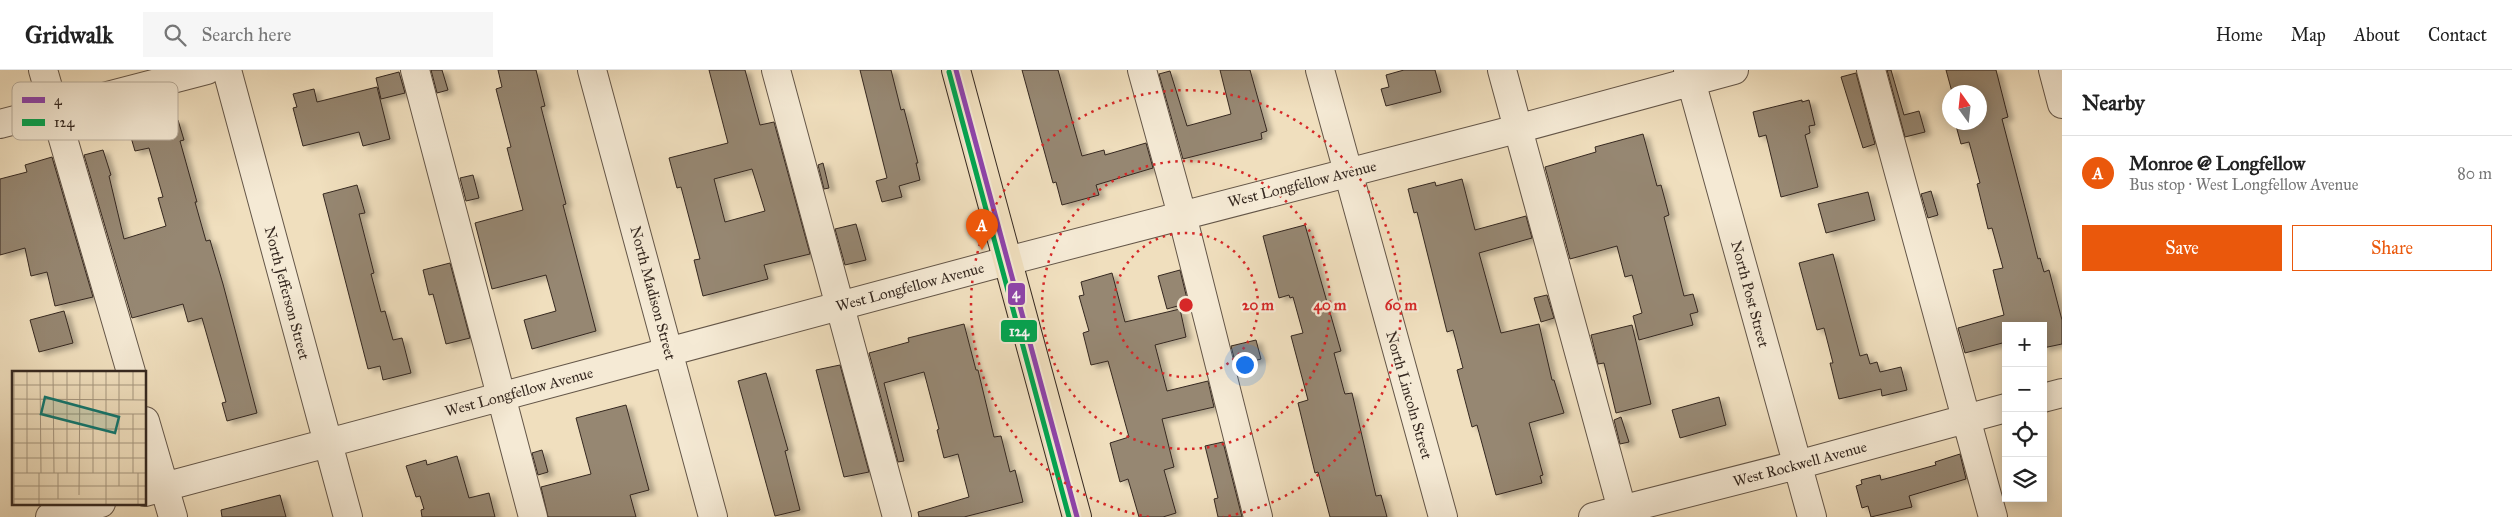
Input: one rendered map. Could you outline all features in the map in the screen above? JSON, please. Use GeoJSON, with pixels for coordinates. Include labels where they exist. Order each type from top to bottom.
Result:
{"type":"FeatureCollection","features":[{"type":"Feature","properties":{"kind":"main road"},"geometry":{"type":"LineString","coordinates":[[956,70],[1078,517]]}},
{"type":"Feature","properties":{"kind":"street"},"geometry":{"type":"LineString","coordinates":[[162,82],[207,70]]}},
{"type":"Feature","properties":{"kind":"street","name":"North Jefferson Street"},"geometry":{"type":"LineString","coordinates":[[227,70],[348,517]]}},
{"type":"Feature","properties":{"kind":"street"},"geometry":{"type":"LineString","coordinates":[[415,70],[533,517]]}},
{"type":"Feature","properties":{"kind":"street","name":"North Madison Street"},"geometry":{"type":"LineString","coordinates":[[592,70],[713,517]]}},
{"type":"Feature","properties":{"kind":"street"},"geometry":{"type":"LineString","coordinates":[[776,70],[897,517]]}},
{"type":"Feature","properties":{"kind":"street"},"geometry":{"type":"LineString","coordinates":[[1142,70],[1182,215],[1258,517]]}},
{"type":"Feature","properties":{"kind":"street","name":"North Lincoln Street"},"geometry":{"type":"LineString","coordinates":[[1320,70],[1443,517]]}},
{"type":"Feature","properties":{"kind":"street"},"geometry":{"type":"LineString","coordinates":[[1502,70],[1623,513]]}},
{"type":"Feature","properties":{"kind":"street","name":"West Longfellow Avenue"},"geometry":{"type":"LineString","coordinates":[[155,489],[1007,261],[1518,129],[1690,76],[1734,70]]}},
{"type":"Feature","properties":{"kind":"street"},"geometry":{"type":"LineString","coordinates":[[1871,70],[1993,517]]}},
{"type":"Feature","properties":{"kind":"street"},"geometry":{"type":"LineString","coordinates":[[2053,70],[2062,104]]}},
{"type":"Feature","properties":{"kind":"street","name":"North Post Street"},"geometry":{"type":"LineString","coordinates":[[1690,76],[1812,517]]}},
{"type":"Feature","properties":{"kind":"street"},"geometry":{"type":"LineString","coordinates":[[63,140],[131,371]]}},
{"type":"Feature","properties":{"kind":"street"},"geometry":{"type":"LineString","coordinates":[[2047,397],[2062,393]]}},
{"type":"Feature","properties":{"kind":"street","name":"West Rockwell Avenue"},"geometry":{"type":"LineString","coordinates":[[1593,517],[1623,513],[2002,409]]}},
{"type":"Feature","properties":{"kind":"street"},"geometry":{"type":"LineString","coordinates":[[146,427],[155,489],[173,517]]}},
{"type":"Feature","properties":{"kind":"street"},"geometry":{"type":"LineString","coordinates":[[50,517],[98,504]]}},
{"type":"Feature","properties":{"kind":"building"},"geometry":{"type":"Polygon","coordinates":[[[431,70],[442,70],[448,90],[437,93],[431,70]]]}},
{"type":"Feature","properties":{"kind":"building"},"geometry":{"type":"Polygon","coordinates":[[[498,70],[536,70],[545,106],[541,107],[566,204],[563,205],[596,331],[532,349],[524,320],[556,311],[546,275],[492,289],[475,223],[523,210],[507,148],[511,147],[496,89],[502,87],[498,70]]]}},
{"type":"Feature","properties":{"kind":"building"},"geometry":{"type":"Polygon","coordinates":[[[709,70],[745,70],[760,125],[774,122],[810,254],[764,265],[768,279],[703,296],[694,260],[700,259],[681,187],[677,188],[669,158],[728,143],[709,70]],[[752,169],[714,179],[725,222],[765,211],[752,169]]]}},
{"type":"Feature","properties":{"kind":"building"},"geometry":{"type":"Polygon","coordinates":[[[860,70],[891,70],[901,110],[904,109],[918,163],[916,163],[920,180],[899,186],[902,197],[882,202],[876,181],[887,178],[860,70]]]}},
{"type":"Feature","properties":{"kind":"building"},"geometry":{"type":"Polygon","coordinates":[[[1022,70],[1058,70],[1082,156],[1104,150],[1105,155],[1146,143],[1153,168],[1096,185],[1099,195],[1062,205],[1056,182],[1053,183],[1022,70]]]}},
{"type":"Feature","properties":{"kind":"building"},"geometry":{"type":"Polygon","coordinates":[[[1220,70],[1250,70],[1267,131],[1261,133],[1262,139],[1183,159],[1159,74],[1170,71],[1187,126],[1231,114],[1220,70]]]}},
{"type":"Feature","properties":{"kind":"building"},"geometry":{"type":"Polygon","coordinates":[[[1404,70],[1435,70],[1441,92],[1386,106],[1381,89],[1389,87],[1386,75],[1404,70]]]}},
{"type":"Feature","properties":{"kind":"building"},"geometry":{"type":"Polygon","coordinates":[[[1887,70],[1891,70],[1904,115],[1919,111],[1925,132],[1905,137],[1887,70]]]}},
{"type":"Feature","properties":{"kind":"building"},"geometry":{"type":"Polygon","coordinates":[[[1946,70],[1996,70],[2008,117],[2002,119],[2038,259],[2040,258],[2044,272],[2049,270],[2062,320],[2062,344],[2047,347],[2047,322],[2002,322],[2002,343],[1965,353],[1958,328],[2004,315],[1993,270],[2003,268],[1992,228],[1988,229],[1977,184],[1980,183],[1969,142],[1961,144],[1957,130],[1987,130],[1987,85],[1950,85],[1946,70]]]}},
{"type":"Feature","properties":{"kind":"building"},"geometry":{"type":"Polygon","coordinates":[[[399,72],[405,93],[381,99],[376,78],[399,72]]]}},
{"type":"Feature","properties":{"kind":"building"},"geometry":{"type":"Polygon","coordinates":[[[1856,73],[1875,144],[1863,148],[1841,77],[1856,73]]]}},
{"type":"Feature","properties":{"kind":"building"},"geometry":{"type":"Polygon","coordinates":[[[377,87],[390,139],[363,146],[359,132],[303,146],[293,108],[297,107],[293,94],[314,89],[317,102],[377,87]]]}},
{"type":"Feature","properties":{"kind":"building"},"geometry":{"type":"Polygon","coordinates":[[[1802,100],[1802,102],[1809,100],[1815,125],[1809,126],[1810,133],[1805,135],[1818,187],[1781,197],[1766,135],[1759,137],[1753,112],[1802,100]]]}},
{"type":"Feature","properties":{"kind":"building"},"geometry":{"type":"Polygon","coordinates":[[[178,120],[184,140],[180,141],[197,202],[195,202],[206,241],[210,240],[223,284],[257,413],[227,421],[222,403],[226,402],[202,318],[188,322],[183,304],[132,318],[84,155],[103,150],[111,175],[109,176],[124,239],[166,226],[158,198],[163,197],[149,148],[135,151],[132,140],[178,140],[178,120]]]}},
{"type":"Feature","properties":{"kind":"building"},"geometry":{"type":"Polygon","coordinates":[[[1643,134],[1657,186],[1661,185],[1669,215],[1664,217],[1684,296],[1693,294],[1698,312],[1690,314],[1693,325],[1639,340],[1633,316],[1642,313],[1632,275],[1625,277],[1617,246],[1570,259],[1545,167],[1596,152],[1595,147],[1643,134]]]}},
{"type":"Feature","properties":{"kind":"building"},"geometry":{"type":"Polygon","coordinates":[[[52,157],[93,297],[55,306],[47,272],[31,276],[25,248],[0,255],[0,179],[27,172],[25,165],[52,157]]]}},
{"type":"Feature","properties":{"kind":"building"},"geometry":{"type":"Polygon","coordinates":[[[823,163],[829,188],[824,189],[818,165],[823,163]]]}},
{"type":"Feature","properties":{"kind":"building"},"geometry":{"type":"Polygon","coordinates":[[[473,175],[479,198],[466,201],[460,178],[473,175]]]}},
{"type":"Feature","properties":{"kind":"building"},"geometry":{"type":"Polygon","coordinates":[[[1462,179],[1475,230],[1526,216],[1532,238],[1479,253],[1501,333],[1539,324],[1552,380],[1554,380],[1564,413],[1529,423],[1543,475],[1540,476],[1542,483],[1496,495],[1477,425],[1472,427],[1457,370],[1463,368],[1453,330],[1447,332],[1417,212],[1414,213],[1408,189],[1435,182],[1436,186],[1462,179]]]}},
{"type":"Feature","properties":{"kind":"building"},"geometry":{"type":"Polygon","coordinates":[[[357,185],[365,213],[359,214],[374,273],[371,274],[381,312],[385,311],[393,340],[402,338],[411,373],[383,380],[380,366],[368,369],[323,194],[357,185]]]}},
{"type":"Feature","properties":{"kind":"building"},"geometry":{"type":"Polygon","coordinates":[[[1931,191],[1938,215],[1928,218],[1921,194],[1931,191]]]}},
{"type":"Feature","properties":{"kind":"building"},"geometry":{"type":"Polygon","coordinates":[[[1868,192],[1875,220],[1826,233],[1818,204],[1868,192]]]}},
{"type":"Feature","properties":{"kind":"building"},"geometry":{"type":"Polygon","coordinates":[[[856,224],[866,260],[845,265],[835,229],[856,224]]]}},
{"type":"Feature","properties":{"kind":"building"},"geometry":{"type":"Polygon","coordinates":[[[1305,225],[1341,351],[1334,353],[1344,391],[1345,394],[1352,393],[1376,496],[1381,495],[1387,517],[1330,517],[1318,472],[1315,473],[1298,403],[1308,400],[1291,336],[1303,333],[1293,297],[1290,298],[1289,295],[1279,298],[1263,236],[1305,225]]]}},
{"type":"Feature","properties":{"kind":"building"},"geometry":{"type":"Polygon","coordinates":[[[1833,254],[1860,356],[1867,354],[1870,364],[1877,362],[1880,372],[1901,367],[1907,390],[1882,396],[1881,389],[1839,399],[1830,363],[1833,363],[1824,328],[1817,330],[1799,263],[1833,254]]]}},
{"type":"Feature","properties":{"kind":"building"},"geometry":{"type":"Polygon","coordinates":[[[450,263],[470,338],[446,344],[433,294],[429,295],[423,270],[450,263]]]}},
{"type":"Feature","properties":{"kind":"building"},"geometry":{"type":"Polygon","coordinates":[[[1180,270],[1188,303],[1167,309],[1158,276],[1180,270]]]}},
{"type":"Feature","properties":{"kind":"building"},"geometry":{"type":"Polygon","coordinates":[[[1112,273],[1125,322],[1180,309],[1186,337],[1155,345],[1167,391],[1208,381],[1214,407],[1162,419],[1174,467],[1164,470],[1176,513],[1163,517],[1139,517],[1128,479],[1120,482],[1110,443],[1129,437],[1108,361],[1091,365],[1083,333],[1089,331],[1079,296],[1084,295],[1081,282],[1112,273]]]}},
{"type":"Feature","properties":{"kind":"building"},"geometry":{"type":"Polygon","coordinates":[[[1547,295],[1554,318],[1541,322],[1534,298],[1547,295]]]}},
{"type":"Feature","properties":{"kind":"building"},"geometry":{"type":"Polygon","coordinates":[[[64,311],[73,343],[39,352],[30,320],[64,311]]]}},
{"type":"Feature","properties":{"kind":"building"},"geometry":{"type":"Polygon","coordinates":[[[964,324],[976,370],[978,370],[994,437],[1001,436],[1010,472],[1015,470],[1023,502],[964,517],[919,517],[918,512],[969,497],[958,454],[944,458],[937,430],[939,429],[924,372],[884,383],[904,461],[898,462],[869,353],[909,342],[908,338],[964,324]]]}},
{"type":"Feature","properties":{"kind":"building"},"geometry":{"type":"Polygon","coordinates":[[[1632,325],[1651,404],[1616,413],[1604,363],[1598,364],[1591,335],[1632,325]]]}},
{"type":"Feature","properties":{"kind":"building"},"geometry":{"type":"Polygon","coordinates":[[[1256,340],[1261,359],[1236,366],[1231,346],[1256,340]]]}},
{"type":"Feature","properties":{"kind":"building"},"geometry":{"type":"Polygon","coordinates":[[[840,365],[869,472],[844,477],[816,370],[840,365]]]}},
{"type":"Feature","properties":{"kind":"building"},"geometry":{"type":"Polygon","coordinates":[[[766,373],[788,450],[785,451],[800,510],[775,516],[738,381],[766,373]]]}},
{"type":"Feature","properties":{"kind":"building"},"geometry":{"type":"Polygon","coordinates":[[[1719,397],[1726,425],[1680,438],[1672,410],[1719,397]]]}},
{"type":"Feature","properties":{"kind":"building"},"geometry":{"type":"Polygon","coordinates":[[[626,405],[649,490],[630,495],[636,517],[548,517],[541,487],[591,474],[576,418],[626,405]]]}},
{"type":"Feature","properties":{"kind":"building"},"geometry":{"type":"Polygon","coordinates":[[[1621,417],[1629,442],[1620,444],[1614,420],[1621,417]]]}},
{"type":"Feature","properties":{"kind":"building"},"geometry":{"type":"Polygon","coordinates":[[[1223,442],[1242,517],[1218,517],[1214,499],[1218,498],[1205,446],[1223,442]]]}},
{"type":"Feature","properties":{"kind":"building"},"geometry":{"type":"Polygon","coordinates":[[[542,450],[548,472],[538,475],[532,453],[542,450]]]}},
{"type":"Feature","properties":{"kind":"building"},"geometry":{"type":"Polygon","coordinates":[[[1960,454],[1966,479],[1909,496],[1912,507],[1871,517],[1868,506],[1862,508],[1856,486],[1862,484],[1861,480],[1880,475],[1881,480],[1936,465],[1935,462],[1960,454]]]}},
{"type":"Feature","properties":{"kind":"building"},"geometry":{"type":"Polygon","coordinates":[[[457,456],[469,498],[489,493],[495,517],[422,517],[421,510],[424,509],[420,496],[416,497],[406,466],[426,460],[427,465],[457,456]]]}},
{"type":"Feature","properties":{"kind":"building"},"geometry":{"type":"Polygon","coordinates":[[[280,495],[286,517],[222,517],[221,510],[280,495]]]}},
{"type":"Feature","properties":{"kind":"transit line","name":"4"},"geometry":{"type":"LineString","coordinates":[[956,70],[1077,517]]}},
{"type":"Feature","properties":{"kind":"transit line","name":"124"},"geometry":{"type":"LineString","coordinates":[[949,72],[1069,517]]}},
{"type":"Feature","properties":{"kind":"place","name":"Monroe @ Longfellow"},"geometry":{"type":"Point","coordinates":[982,250]}}]}
